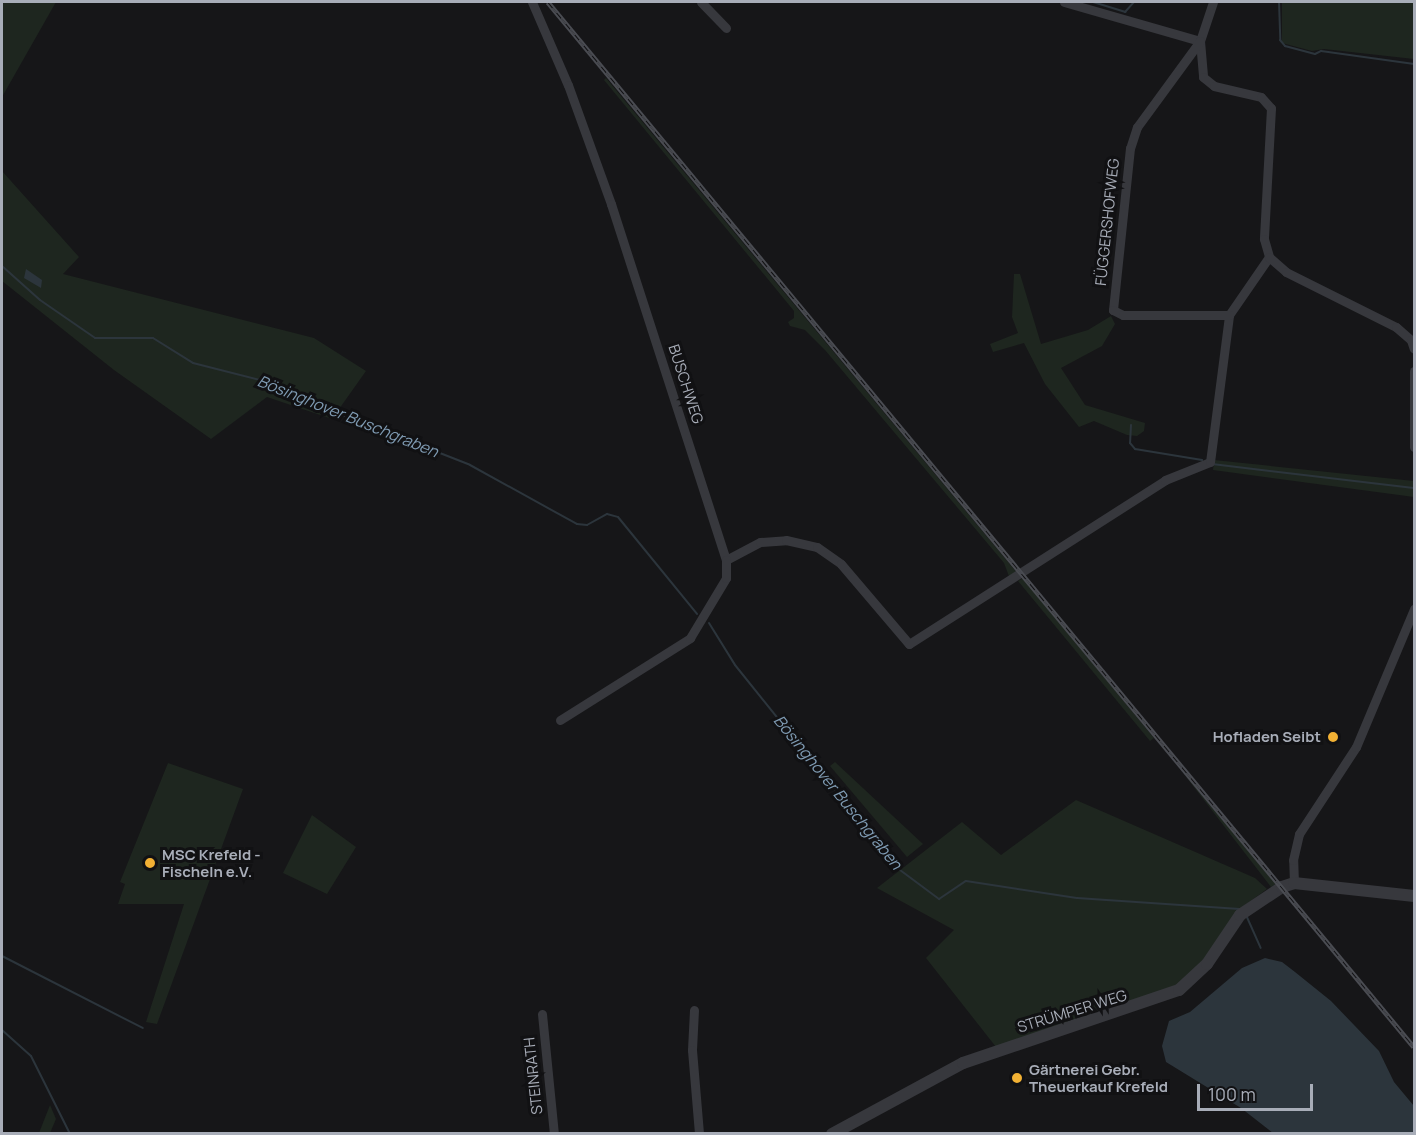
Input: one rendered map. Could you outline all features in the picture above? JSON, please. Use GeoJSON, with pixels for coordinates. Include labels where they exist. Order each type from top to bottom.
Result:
{"type":"FeatureCollection","features":[{"type":"Feature","properties":{"kind":"street","name":"BUSCHWEG"},"geometry":{"type":"LineString","coordinates":[[532,2],[568,85],[611,204],[726,560]]}},
{"type":"Feature","properties":{"kind":"street"},"geometry":{"type":"LineString","coordinates":[[702,2],[726,28]]}},
{"type":"Feature","properties":{"kind":"street"},"geometry":{"type":"LineString","coordinates":[[1064,2],[1200,41]]}},
{"type":"Feature","properties":{"kind":"street"},"geometry":{"type":"LineString","coordinates":[[1213,2],[1200,41],[1203,77],[1208,82],[1261,97],[1271,108],[1264,238],[1269,257],[1286,272],[1396,327],[1411,340],[1414,349]]}},
{"type":"Feature","properties":{"kind":"street","name":"FÜGGERSHOFWEG"},"geometry":{"type":"LineString","coordinates":[[1200,41],[1137,127],[1130,148],[1113,310],[1123,315],[1229,315]]}},
{"type":"Feature","properties":{"kind":"street"},"geometry":{"type":"LineString","coordinates":[[560,720],[690,638],[726,578],[726,560],[760,542],[786,540],[817,547],[841,564],[909,644],[1165,480],[1204,467],[1212,453],[1229,315],[1269,257]]}},
{"type":"Feature","properties":{"kind":"street"},"geometry":{"type":"LineString","coordinates":[[1414,371],[1414,447]]}},
{"type":"Feature","properties":{"kind":"street"},"geometry":{"type":"LineString","coordinates":[[1414,609],[1356,747],[1299,834],[1293,860],[1294,883],[1414,896]]}},
{"type":"Feature","properties":{"kind":"street","name":"STRÜMPER WEG"},"geometry":{"type":"LineString","coordinates":[[832,1134],[963,1063],[1179,990],[1207,964],[1244,912],[1294,883]]}},
{"type":"Feature","properties":{"kind":"street"},"geometry":{"type":"LineString","coordinates":[[694,1010],[692,1050],[699,1134]]}},
{"type":"Feature","properties":{"kind":"street","name":"STEINRATH"},"geometry":{"type":"LineString","coordinates":[[542,1014],[555,1134]]}},
{"type":"Feature","properties":{"kind":"shaded area"},"geometry":{"type":"Polygon","coordinates":[[[2,2],[56,2],[2,97],[2,2]]]}},
{"type":"Feature","properties":{"kind":"shaded area"},"geometry":{"type":"Polygon","coordinates":[[[1282,2],[1414,2],[1414,59],[1324,49],[1312,51],[1282,43],[1282,2]]]}},
{"type":"Feature","properties":{"kind":"shaded area"},"geometry":{"type":"Polygon","coordinates":[[[606,78],[1018,574],[1010,579],[1004,563],[825,350],[805,330],[790,326],[788,322],[794,318],[794,311],[604,80],[606,78]]]}},
{"type":"Feature","properties":{"kind":"shaded area"},"geometry":{"type":"Polygon","coordinates":[[[2,171],[79,257],[63,274],[314,338],[366,371],[332,419],[267,397],[211,439],[114,370],[2,281],[2,171]]]}},
{"type":"Feature","properties":{"kind":"shaded area"},"geometry":{"type":"Polygon","coordinates":[[[26,269],[42,280],[41,288],[24,278],[26,269]]]}},
{"type":"Feature","properties":{"kind":"shaded area"},"geometry":{"type":"Polygon","coordinates":[[[1014,274],[1020,274],[1041,344],[1088,330],[1111,316],[1115,324],[1102,346],[1061,368],[1085,405],[1145,423],[1144,431],[1137,436],[1127,435],[1094,421],[1079,427],[1045,384],[1024,343],[993,352],[990,344],[1018,333],[1012,317],[1014,274]]]}},
{"type":"Feature","properties":{"kind":"shaded area"},"geometry":{"type":"Polygon","coordinates":[[[1214,460],[1414,481],[1414,497],[1213,470],[1214,460]]]}},
{"type":"Feature","properties":{"kind":"shaded area"},"geometry":{"type":"Polygon","coordinates":[[[1023,578],[1154,738],[1150,741],[1018,581],[1023,578]]]}},
{"type":"Feature","properties":{"kind":"shaded area"},"geometry":{"type":"Polygon","coordinates":[[[835,762],[923,844],[907,857],[830,766],[835,762]]]}},
{"type":"Feature","properties":{"kind":"shaded area"},"geometry":{"type":"Polygon","coordinates":[[[168,763],[243,789],[157,1024],[146,1022],[184,904],[118,904],[125,884],[120,882],[168,763]]]}},
{"type":"Feature","properties":{"kind":"shaded area"},"geometry":{"type":"Polygon","coordinates":[[[1180,769],[1276,884],[1271,887],[1180,769]]]}},
{"type":"Feature","properties":{"kind":"shaded area"},"geometry":{"type":"Polygon","coordinates":[[[1076,800],[1255,878],[1267,889],[1245,905],[1205,962],[1177,988],[996,1047],[926,958],[954,930],[877,888],[962,822],[1001,855],[1076,800]]]}},
{"type":"Feature","properties":{"kind":"shaded area"},"geometry":{"type":"Polygon","coordinates":[[[312,815],[356,847],[327,894],[283,873],[312,815]]]}},
{"type":"Feature","properties":{"kind":"shaded area"},"geometry":{"type":"Polygon","coordinates":[[[1265,958],[1282,962],[1331,1001],[1379,1051],[1394,1082],[1414,1106],[1414,1133],[1273,1133],[1241,1108],[1166,1062],[1162,1046],[1169,1021],[1190,1012],[1242,968],[1265,958]]]}},
{"type":"Feature","properties":{"kind":"shaded area"},"geometry":{"type":"Polygon","coordinates":[[[50,1105],[56,1119],[50,1133],[39,1133],[50,1105]]]}},
{"type":"Feature","properties":{"kind":"waterway"},"geometry":{"type":"LineString","coordinates":[[1093,2],[1125,12],[1134,2]]}},
{"type":"Feature","properties":{"kind":"waterway"},"geometry":{"type":"LineString","coordinates":[[1279,2],[1280,40],[1285,46],[1315,54],[1321,51],[1414,64]]}},
{"type":"Feature","properties":{"kind":"waterway","name":"Bösinghover Buschgraben"},"geometry":{"type":"LineString","coordinates":[[2,266],[40,300],[95,338],[153,338],[193,363],[268,382],[279,390],[470,465],[577,524],[587,525],[607,514],[618,517],[697,614]]}},
{"type":"Feature","properties":{"kind":"waterway"},"geometry":{"type":"LineString","coordinates":[[1131,425],[1130,443],[1135,449],[1202,460]]}},
{"type":"Feature","properties":{"kind":"waterway"},"geometry":{"type":"LineString","coordinates":[[1212,464],[1414,488]]}},
{"type":"Feature","properties":{"kind":"waterway","name":"Bösinghover Buschgraben"},"geometry":{"type":"LineString","coordinates":[[709,623],[735,665],[900,870],[939,899],[966,881],[1077,898],[1240,909]]}},
{"type":"Feature","properties":{"kind":"waterway","name":"Bösinghover Buschgraben"},"geometry":{"type":"LineString","coordinates":[[1246,915],[1261,948]]}},
{"type":"Feature","properties":{"kind":"waterway"},"geometry":{"type":"LineString","coordinates":[[2,956],[143,1028]]}},
{"type":"Feature","properties":{"kind":"waterway"},"geometry":{"type":"LineString","coordinates":[[2,1030],[31,1056],[70,1134]]}},
{"type":"Feature","properties":{"kind":"railway"},"geometry":{"type":"LineString","coordinates":[[548,2],[1414,1047]]}},
{"type":"Feature","properties":{"kind":"place","name":"Hofladen Seibt"},"geometry":{"type":"Point","coordinates":[1333,737]}},
{"type":"Feature","properties":{"kind":"place","name":"MSC Krefeld - Fischeln e.V."},"geometry":{"type":"Point","coordinates":[150,863]}},
{"type":"Feature","properties":{"kind":"place","name":"Gärtnerei Gebr. Theuerkauf Krefeld"},"geometry":{"type":"Point","coordinates":[1017,1078]}}]}
